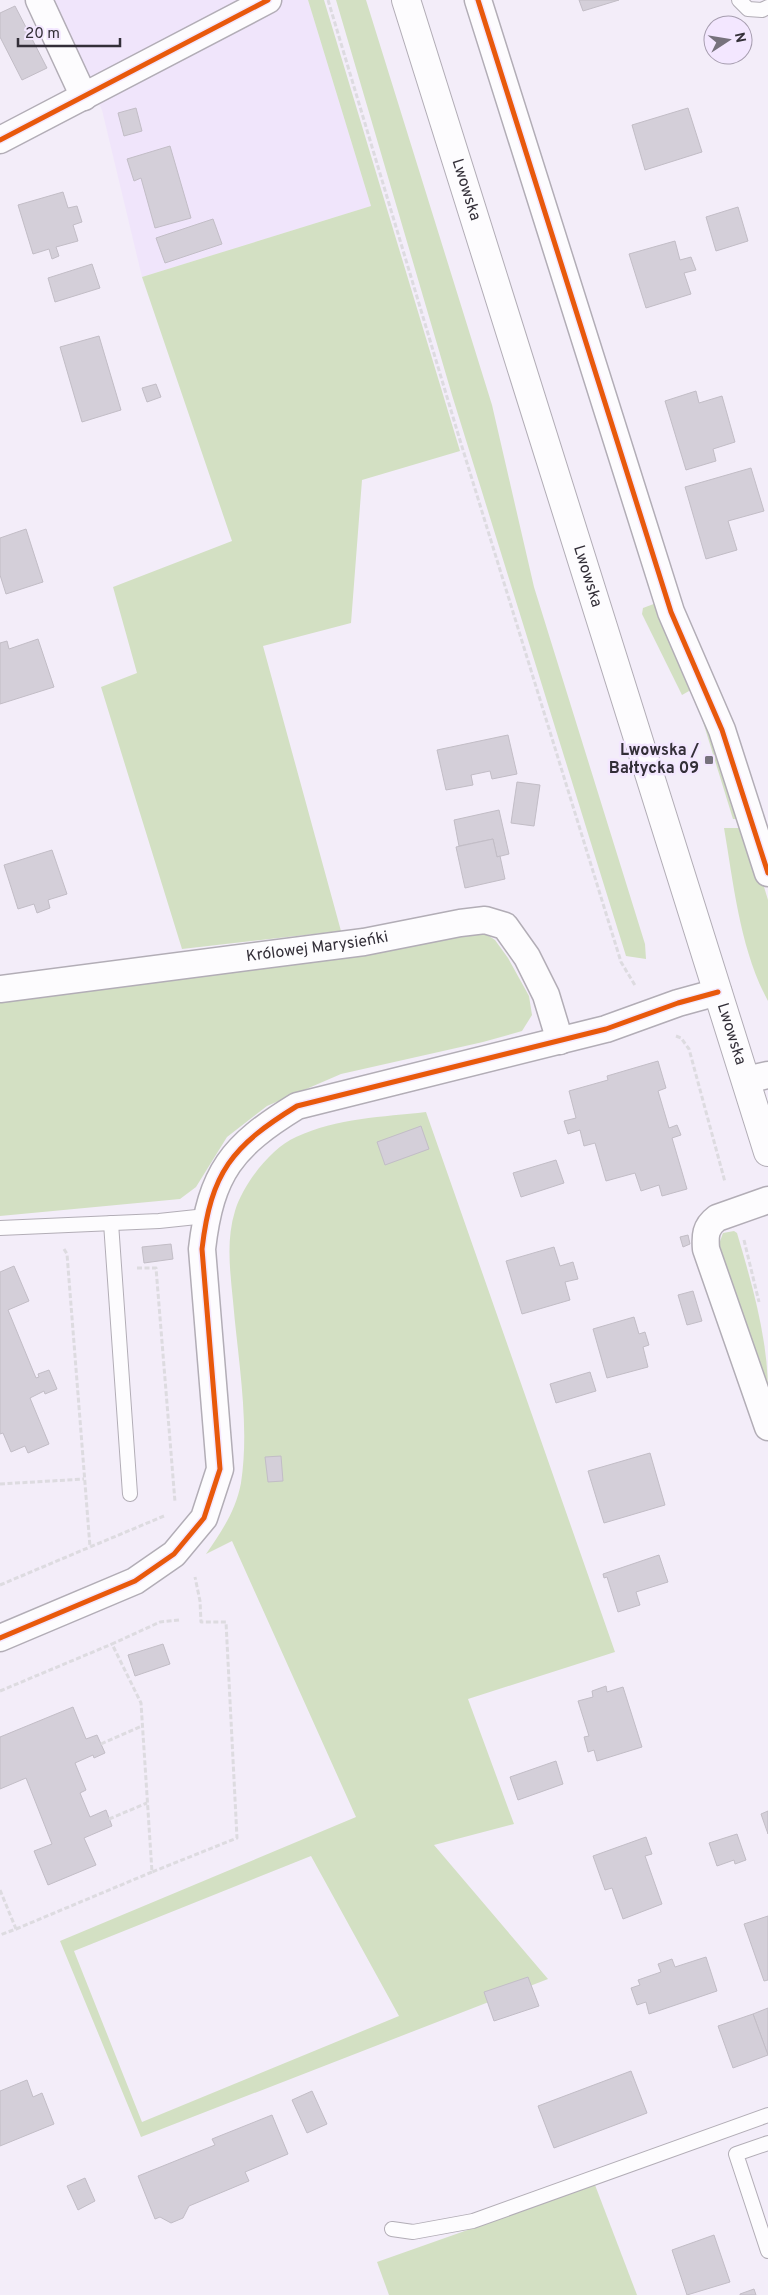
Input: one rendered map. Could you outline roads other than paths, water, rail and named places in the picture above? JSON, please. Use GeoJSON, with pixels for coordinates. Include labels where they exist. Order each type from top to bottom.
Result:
{"type":"FeatureCollection","features":[{"type":"Feature","properties":{"kind":"main road","name":"Lwowska"},"geometry":{"type":"LineString","coordinates":[[406,0],[718,992],[757,1078],[768,1152]]}},
{"type":"Feature","properties":{"kind":"street"},"geometry":{"type":"LineString","coordinates":[[39,0],[84,97]]}},
{"type":"Feature","properties":{"kind":"street"},"geometry":{"type":"LineString","coordinates":[[0,140],[268,0]]}},
{"type":"Feature","properties":{"kind":"street"},"geometry":{"type":"LineString","coordinates":[[478,0],[671,612],[722,730],[768,873]]}},
{"type":"Feature","properties":{"kind":"street","name":"Królowej Marysieńki"},"geometry":{"type":"LineString","coordinates":[[0,989],[364,942],[460,923],[485,920],[505,926],[527,957],[546,995],[560,1041]]}},
{"type":"Feature","properties":{"kind":"street"},"geometry":{"type":"LineString","coordinates":[[0,1638],[135,1581],[174,1554],[204,1518],[220,1469],[202,1249],[206,1216],[216,1184],[235,1153],[266,1126],[298,1106],[606,1029],[645,1014],[718,992]]}},
{"type":"Feature","properties":{"kind":"street"},"geometry":{"type":"LineString","coordinates":[[768,1200],[735,1211],[710,1224],[705,1235],[706,1249],[768,1427]]}},
{"type":"Feature","properties":{"kind":"lane"},"geometry":{"type":"LineString","coordinates":[[739,0],[748,9],[762,10],[768,7]]}},
{"type":"Feature","properties":{"kind":"lane"},"geometry":{"type":"LineString","coordinates":[[0,1228],[206,1216]]}},
{"type":"Feature","properties":{"kind":"lane"},"geometry":{"type":"LineString","coordinates":[[111,1223],[130,1494]]}},
{"type":"Feature","properties":{"kind":"lane"},"geometry":{"type":"LineString","coordinates":[[392,2229],[413,2232],[473,2221],[768,2115]]}},
{"type":"Feature","properties":{"kind":"lane"},"geometry":{"type":"LineString","coordinates":[[768,2143],[736,2154],[768,2251]]}},
{"type":"Feature","properties":{"kind":"place","name":"Lwowska / Bałtycka 09"},"geometry":{"type":"Point","coordinates":[709,760]}}]}
